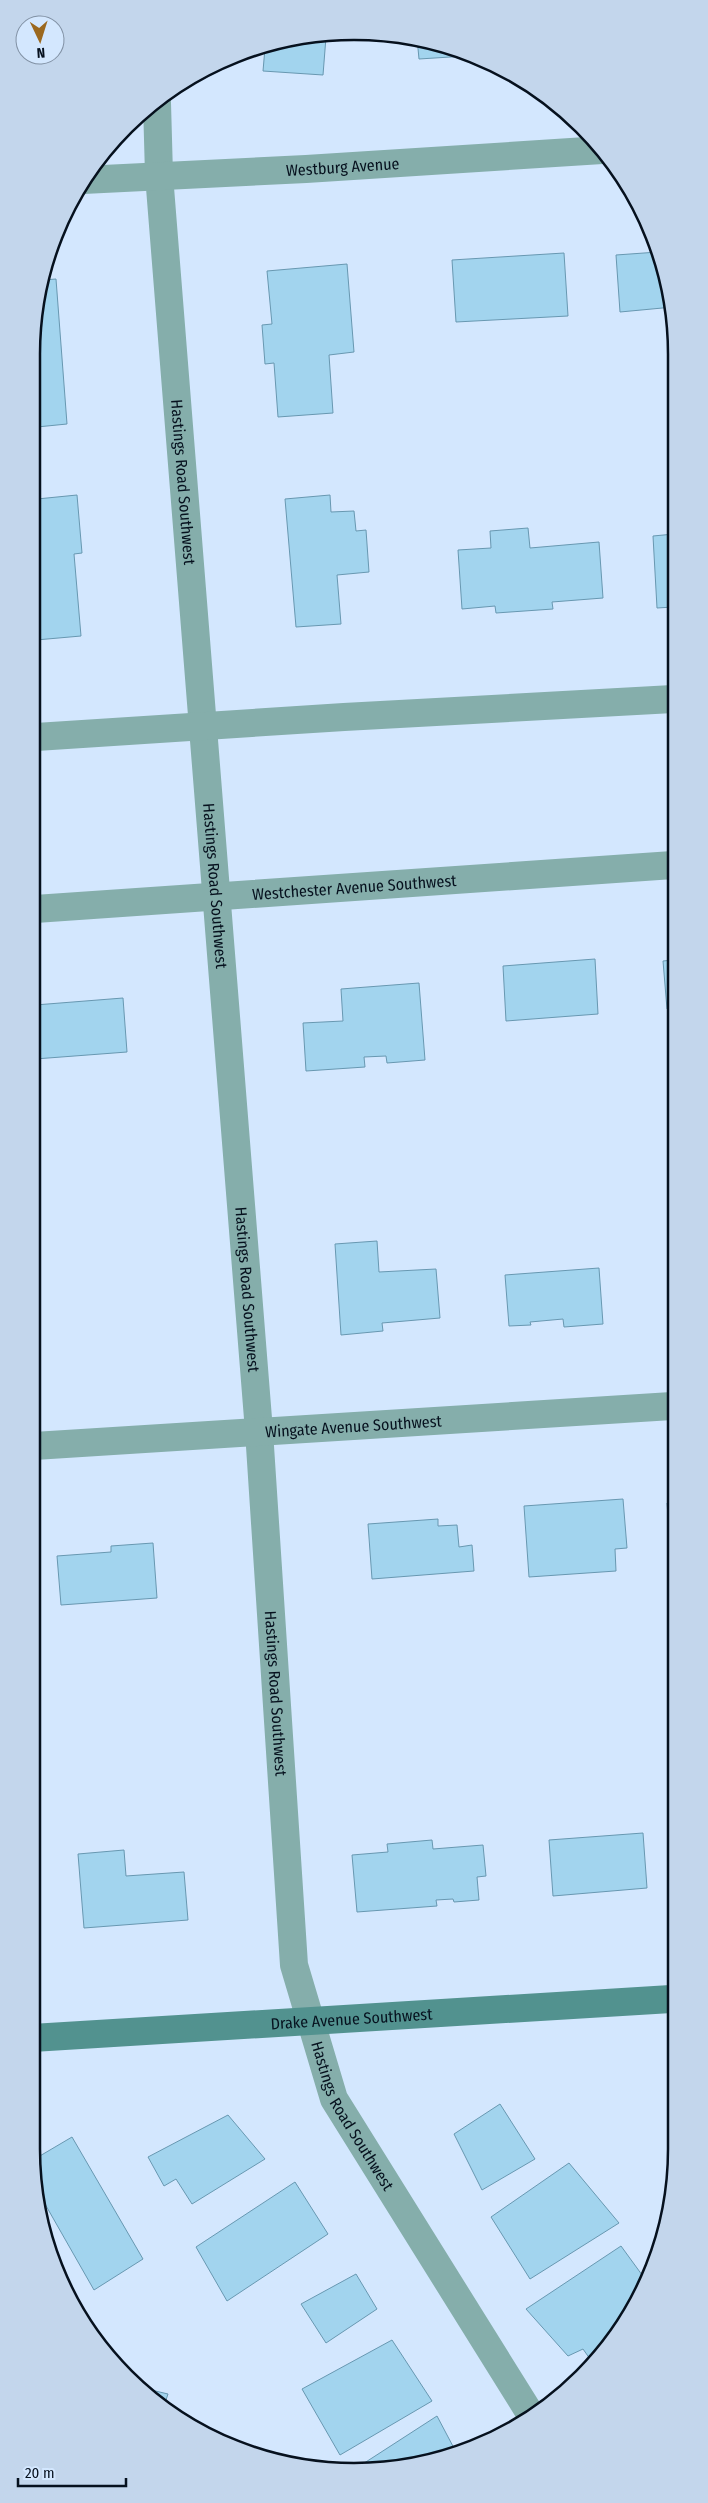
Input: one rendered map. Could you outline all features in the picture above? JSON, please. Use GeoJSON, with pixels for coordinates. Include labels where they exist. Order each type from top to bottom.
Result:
{"type":"FeatureCollection","features":[{"type":"Feature","properties":{"kind":"street","name":"Hastings Road Southwest"},"geometry":{"type":"LineString","coordinates":[[157,110],[159,176],[201,726],[259,1431],[294,1965],[334,2098],[528,2410]]}},
{"type":"Feature","properties":{"kind":"street","name":"Westburg Avenue"},"geometry":{"type":"LineString","coordinates":[[93,179],[306,169],[593,151]]}},
{"type":"Feature","properties":{"kind":"street"},"geometry":{"type":"LineString","coordinates":[[40,737],[668,699]]}},
{"type":"Feature","properties":{"kind":"street","name":"Westchester Avenue Southwest"},"geometry":{"type":"LineString","coordinates":[[40,909],[668,865]]}},
{"type":"Feature","properties":{"kind":"street","name":"Wingate Avenue Southwest"},"geometry":{"type":"LineString","coordinates":[[40,1446],[668,1406]]}},
{"type":"Feature","properties":{"kind":"street","name":"Drake Avenue Southwest"},"geometry":{"type":"LineString","coordinates":[[40,2038],[668,1999]]}},
{"type":"Feature","properties":{"kind":"building"},"geometry":{"type":"Polygon","coordinates":[[[326,42],[323,75],[263,71],[265,54],[293,46],[326,42]]]}},
{"type":"Feature","properties":{"kind":"building"},"geometry":{"type":"Polygon","coordinates":[[[418,47],[454,57],[419,59],[418,47]]]}},
{"type":"Feature","properties":{"kind":"building"},"geometry":{"type":"Polygon","coordinates":[[[564,253],[568,316],[456,322],[452,260],[564,253]]]}},
{"type":"Feature","properties":{"kind":"building"},"geometry":{"type":"Polygon","coordinates":[[[651,253],[664,308],[620,312],[616,255],[651,253]]]}},
{"type":"Feature","properties":{"kind":"building"},"geometry":{"type":"Polygon","coordinates":[[[347,264],[354,352],[329,355],[333,413],[278,417],[274,363],[265,364],[262,325],[272,324],[267,271],[347,264]]]}},
{"type":"Feature","properties":{"kind":"building"},"geometry":{"type":"Polygon","coordinates":[[[49,279],[56,279],[67,424],[40,427],[41,333],[49,279]]]}},
{"type":"Feature","properties":{"kind":"building"},"geometry":{"type":"Polygon","coordinates":[[[77,495],[82,553],[74,554],[81,636],[40,640],[40,499],[77,495]]]}},
{"type":"Feature","properties":{"kind":"building"},"geometry":{"type":"Polygon","coordinates":[[[330,495],[331,512],[354,511],[356,531],[366,530],[369,572],[337,575],[341,624],[296,627],[285,499],[330,495]]]}},
{"type":"Feature","properties":{"kind":"building"},"geometry":{"type":"Polygon","coordinates":[[[528,528],[530,548],[599,542],[603,598],[552,602],[553,609],[496,613],[495,606],[462,609],[458,550],[491,548],[490,531],[528,528]]]}},
{"type":"Feature","properties":{"kind":"building"},"geometry":{"type":"Polygon","coordinates":[[[668,535],[668,607],[657,608],[653,536],[668,535]]]}},
{"type":"Feature","properties":{"kind":"building"},"geometry":{"type":"Polygon","coordinates":[[[595,959],[598,1014],[506,1021],[503,966],[595,959]]]}},
{"type":"Feature","properties":{"kind":"building"},"geometry":{"type":"Polygon","coordinates":[[[668,960],[668,1009],[667,1009],[663,961],[668,960]]]}},
{"type":"Feature","properties":{"kind":"building"},"geometry":{"type":"Polygon","coordinates":[[[419,983],[425,1060],[387,1063],[386,1056],[364,1057],[365,1067],[306,1071],[303,1023],[343,1021],[341,989],[419,983]]]}},
{"type":"Feature","properties":{"kind":"building"},"geometry":{"type":"Polygon","coordinates":[[[123,998],[127,1052],[40,1059],[40,1005],[123,998]]]}},
{"type":"Feature","properties":{"kind":"building"},"geometry":{"type":"Polygon","coordinates":[[[377,1241],[379,1272],[436,1269],[440,1318],[382,1323],[383,1331],[341,1335],[335,1244],[377,1241]]]}},
{"type":"Feature","properties":{"kind":"building"},"geometry":{"type":"Polygon","coordinates":[[[599,1268],[603,1324],[564,1327],[563,1319],[530,1322],[531,1325],[509,1326],[505,1275],[599,1268]]]}},
{"type":"Feature","properties":{"kind":"building"},"geometry":{"type":"Polygon","coordinates":[[[623,1499],[627,1548],[615,1549],[616,1571],[529,1577],[524,1506],[623,1499]]]}},
{"type":"Feature","properties":{"kind":"building"},"geometry":{"type":"Polygon","coordinates":[[[438,1519],[438,1526],[457,1525],[459,1547],[472,1545],[474,1571],[372,1579],[368,1524],[438,1519]]]}},
{"type":"Feature","properties":{"kind":"building"},"geometry":{"type":"Polygon","coordinates":[[[153,1543],[157,1598],[61,1605],[57,1556],[111,1552],[111,1546],[153,1543]]]}},
{"type":"Feature","properties":{"kind":"building"},"geometry":{"type":"Polygon","coordinates":[[[643,1833],[647,1888],[553,1896],[549,1840],[643,1833]]]}},
{"type":"Feature","properties":{"kind":"building"},"geometry":{"type":"Polygon","coordinates":[[[432,1840],[433,1849],[483,1845],[486,1876],[477,1877],[479,1900],[454,1902],[453,1899],[436,1900],[437,1906],[357,1912],[352,1855],[388,1852],[387,1844],[432,1840]]]}},
{"type":"Feature","properties":{"kind":"building"},"geometry":{"type":"Polygon","coordinates":[[[124,1850],[126,1876],[184,1872],[188,1920],[84,1928],[78,1854],[124,1850]]]}},
{"type":"Feature","properties":{"kind":"building"},"geometry":{"type":"Polygon","coordinates":[[[500,2104],[535,2159],[482,2190],[454,2134],[500,2104]]]}},
{"type":"Feature","properties":{"kind":"building"},"geometry":{"type":"Polygon","coordinates":[[[228,2115],[265,2159],[192,2204],[176,2179],[164,2186],[148,2157],[228,2115]]]}},
{"type":"Feature","properties":{"kind":"building"},"geometry":{"type":"Polygon","coordinates":[[[72,2137],[143,2259],[94,2290],[45,2204],[40,2156],[72,2137]]]}},
{"type":"Feature","properties":{"kind":"building"},"geometry":{"type":"Polygon","coordinates":[[[569,2163],[619,2223],[530,2279],[491,2217],[569,2163]]]}},
{"type":"Feature","properties":{"kind":"building"},"geometry":{"type":"Polygon","coordinates":[[[295,2182],[328,2234],[227,2301],[196,2247],[295,2182]]]}},
{"type":"Feature","properties":{"kind":"building"},"geometry":{"type":"Polygon","coordinates":[[[621,2246],[642,2274],[626,2306],[589,2357],[583,2349],[568,2356],[526,2309],[621,2246]]]}},
{"type":"Feature","properties":{"kind":"building"},"geometry":{"type":"Polygon","coordinates":[[[356,2274],[377,2309],[326,2343],[301,2304],[356,2274]]]}},
{"type":"Feature","properties":{"kind":"building"},"geometry":{"type":"Polygon","coordinates":[[[392,2340],[432,2401],[340,2455],[302,2389],[392,2340]]]}},
{"type":"Feature","properties":{"kind":"building"},"geometry":{"type":"Polygon","coordinates":[[[154,2391],[168,2394],[166,2400],[154,2391]]]}},
{"type":"Feature","properties":{"kind":"building"},"geometry":{"type":"Polygon","coordinates":[[[437,2416],[453,2447],[415,2457],[365,2462],[437,2416]]]}}]}
